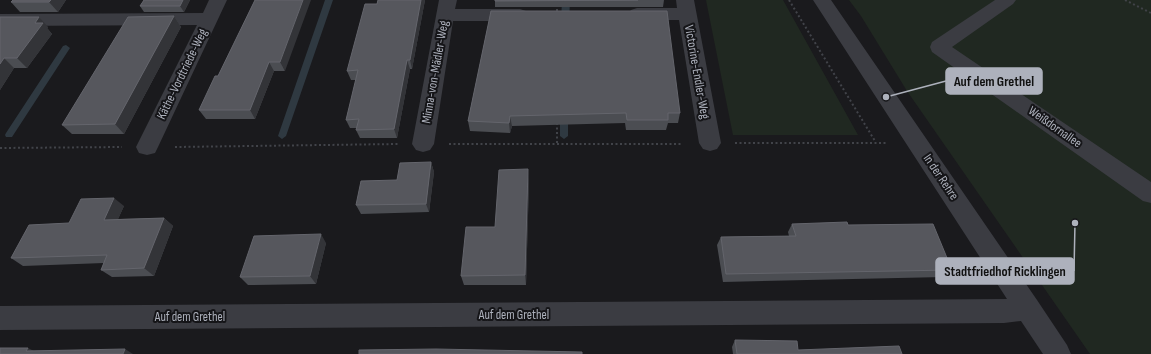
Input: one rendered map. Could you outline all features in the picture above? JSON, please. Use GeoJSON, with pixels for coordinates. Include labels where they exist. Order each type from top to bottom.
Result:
{"type":"FeatureCollection","features":[{"type":"Feature","properties":{"kind":"street","name":"Käthe-Vordtriede-Weg"},"geometry":{"type":"LineString","coordinates":[[147,147],[218,0]]}},
{"type":"Feature","properties":{"kind":"street","name":"In der Rehre"},"geometry":{"type":"LineString","coordinates":[[822,0],[1058,354]]}},
{"type":"Feature","properties":{"kind":"street","name":"Weißdornallee"},"geometry":{"type":"LineString","coordinates":[[1007,0],[939,47],[1151,194]]}},
{"type":"Feature","properties":{"kind":"street"},"geometry":{"type":"LineString","coordinates":[[447,7],[557,7]]}},
{"type":"Feature","properties":{"kind":"street","name":"Minna-von-Mädler-Weg"},"geometry":{"type":"LineString","coordinates":[[423,144],[447,7]]}},
{"type":"Feature","properties":{"kind":"street"},"geometry":{"type":"LineString","coordinates":[[618,14],[686,7]]}},
{"type":"Feature","properties":{"kind":"street","name":"Victorine-Endler-Weg"},"geometry":{"type":"LineString","coordinates":[[686,7],[710,143]]}},
{"type":"Feature","properties":{"kind":"street"},"geometry":{"type":"LineString","coordinates":[[0,20],[209,19]]}},
{"type":"Feature","properties":{"kind":"street","name":"Auf dem Grethel"},"geometry":{"type":"LineString","coordinates":[[0,318],[996,311],[1028,308]]}},
{"type":"Feature","properties":{"kind":"path"},"geometry":{"type":"LineString","coordinates":[[789,0],[875,142]]}},
{"type":"Feature","properties":{"kind":"path"},"geometry":{"type":"LineString","coordinates":[[1125,0],[1151,14]]}},
{"type":"Feature","properties":{"kind":"path"},"geometry":{"type":"LineString","coordinates":[[556,144],[557,122]]}},
{"type":"Feature","properties":{"kind":"shaded area"},"geometry":{"type":"Polygon","coordinates":[[[706,0],[783,0],[858,135],[733,135],[706,0]]]}},
{"type":"Feature","properties":{"kind":"shaded area"},"geometry":{"type":"Polygon","coordinates":[[[849,0],[1151,0],[1151,354],[1090,354],[907,91],[861,16],[849,0]]]}},
{"type":"Feature","properties":{"kind":"building"},"geometry":{"type":"Polygon","coordinates":[[[13,0],[51,0],[49,2],[11,2],[13,0]]]}},
{"type":"Feature","properties":{"kind":"building"},"geometry":{"type":"Polygon","coordinates":[[[144,0],[183,0],[180,6],[140,6],[144,0]]]}},
{"type":"Feature","properties":{"kind":"building"},"geometry":{"type":"Polygon","coordinates":[[[255,0],[303,0],[280,62],[269,62],[250,110],[199,110],[215,76],[218,76],[255,0]]]}},
{"type":"Feature","properties":{"kind":"building"},"geometry":{"type":"Polygon","coordinates":[[[378,0],[421,0],[410,60],[407,60],[394,129],[356,130],[359,119],[346,120],[358,70],[347,71],[365,4],[377,4],[378,0]]]}},
{"type":"Feature","properties":{"kind":"building"},"geometry":{"type":"Polygon","coordinates":[[[495,0],[638,0],[495,1],[495,0]]]}},
{"type":"Feature","properties":{"kind":"building"},"geometry":{"type":"Polygon","coordinates":[[[491,11],[667,11],[680,113],[668,113],[668,120],[627,120],[626,113],[510,116],[509,123],[468,121],[491,11]]]}},
{"type":"Feature","properties":{"kind":"building"},"geometry":{"type":"Polygon","coordinates":[[[174,16],[115,124],[62,125],[128,17],[174,16]]]}},
{"type":"Feature","properties":{"kind":"building"},"geometry":{"type":"Polygon","coordinates":[[[0,17],[39,17],[35,23],[43,23],[17,58],[4,58],[0,64],[0,17]]]}},
{"type":"Feature","properties":{"kind":"building"},"geometry":{"type":"Polygon","coordinates":[[[431,162],[426,204],[356,205],[361,181],[397,180],[400,163],[431,162]]]}},
{"type":"Feature","properties":{"kind":"building"},"geometry":{"type":"Polygon","coordinates":[[[528,169],[525,275],[461,276],[466,227],[495,227],[499,170],[528,169]]]}},
{"type":"Feature","properties":{"kind":"building"},"geometry":{"type":"Polygon","coordinates":[[[114,198],[104,220],[164,218],[144,268],[101,270],[107,255],[11,258],[29,225],[69,223],[81,199],[114,198]]]}},
{"type":"Feature","properties":{"kind":"building"},"geometry":{"type":"Polygon","coordinates":[[[847,222],[848,225],[933,224],[952,270],[726,274],[721,237],[796,236],[792,224],[847,222]]]}},
{"type":"Feature","properties":{"kind":"building"},"geometry":{"type":"Polygon","coordinates":[[[321,234],[310,276],[240,277],[254,236],[321,234]]]}},
{"type":"Feature","properties":{"kind":"building"},"geometry":{"type":"Polygon","coordinates":[[[735,340],[797,341],[798,350],[899,346],[902,354],[737,354],[735,340]]]}},
{"type":"Feature","properties":{"kind":"building"},"geometry":{"type":"Polygon","coordinates":[[[0,348],[28,348],[26,351],[125,349],[123,354],[0,354],[0,348]]]}},
{"type":"Feature","properties":{"kind":"building"},"geometry":{"type":"Polygon","coordinates":[[[436,349],[582,352],[582,354],[359,354],[359,350],[436,349]]]}},
{"type":"Feature","properties":{"kind":"waterway"},"geometry":{"type":"LineString","coordinates":[[282,136],[329,0]]}},
{"type":"Feature","properties":{"kind":"waterway"},"geometry":{"type":"LineString","coordinates":[[565,23],[566,0]]}},
{"type":"Feature","properties":{"kind":"waterway"},"geometry":{"type":"LineString","coordinates":[[9,135],[66,48]]}},
{"type":"Feature","properties":{"kind":"waterway"},"geometry":{"type":"LineString","coordinates":[[564,113],[564,136]]}},
{"type":"Feature","properties":{"kind":"place","name":"Auf dem Grethel"},"geometry":{"type":"Point","coordinates":[886,97]}},
{"type":"Feature","properties":{"kind":"place","name":"Stadtfriedhof Ricklingen"},"geometry":{"type":"Point","coordinates":[1075,223]}}]}
